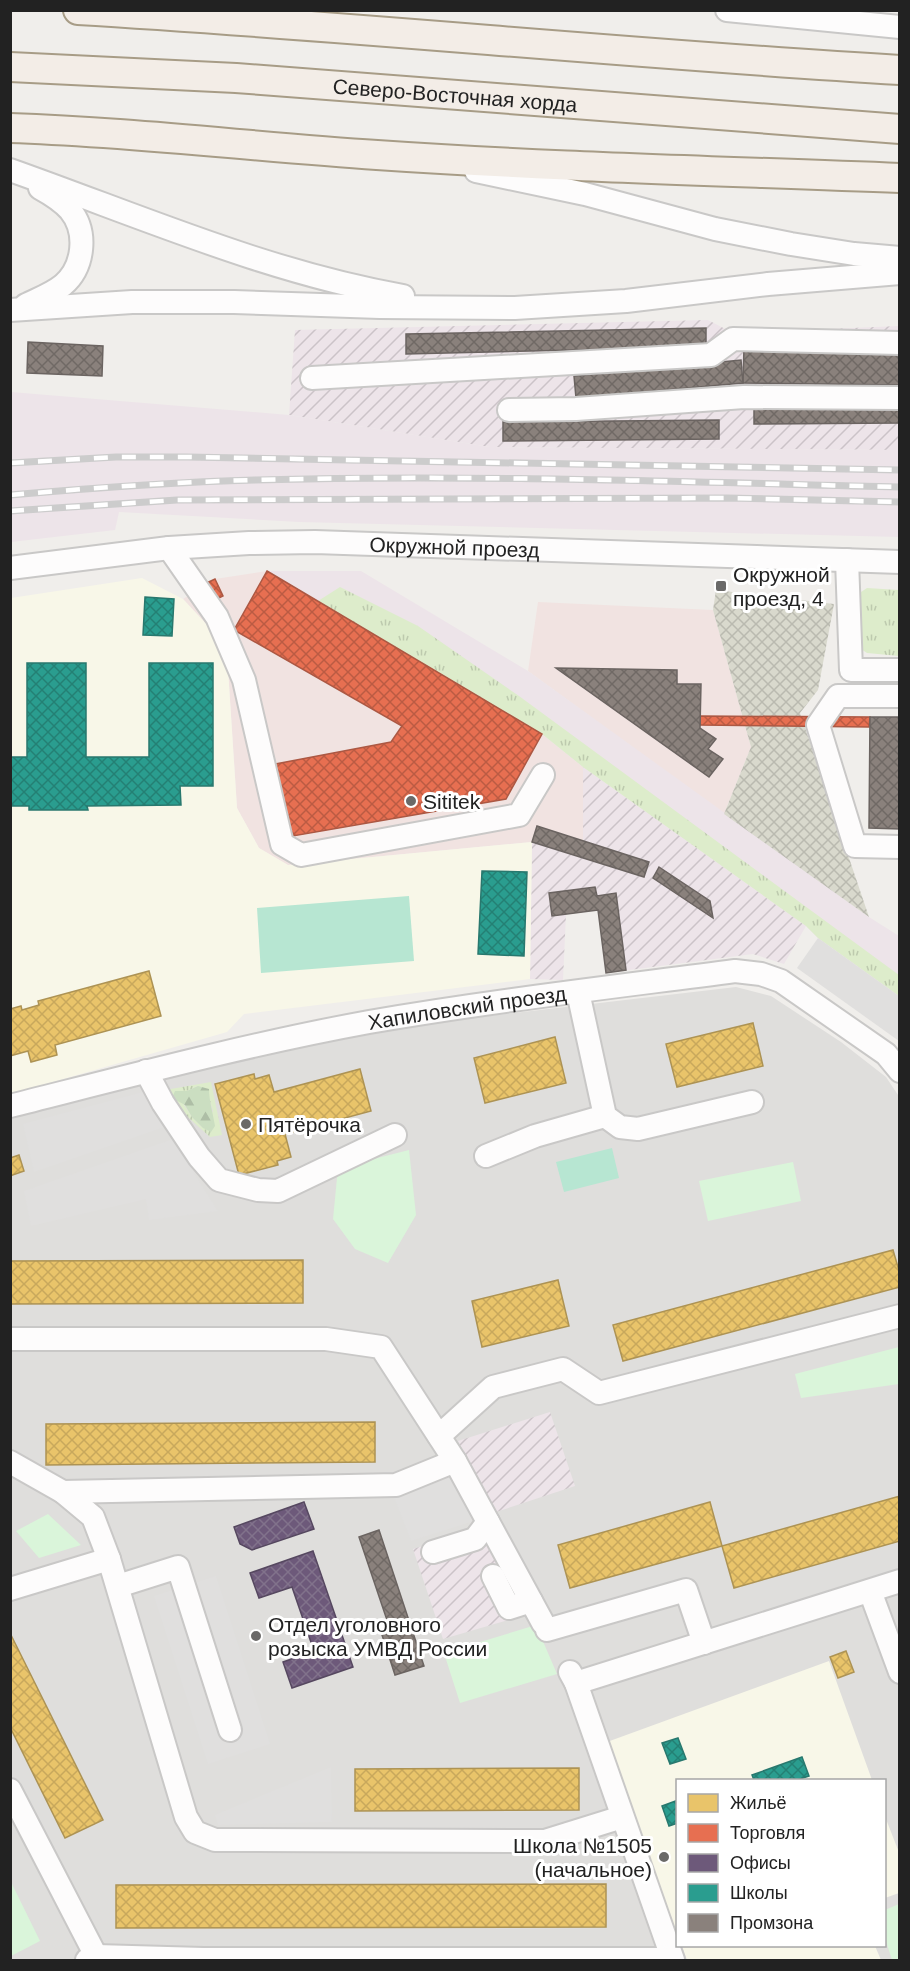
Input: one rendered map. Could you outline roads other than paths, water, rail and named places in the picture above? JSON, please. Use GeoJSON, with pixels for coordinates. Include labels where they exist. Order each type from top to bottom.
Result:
{"type":"FeatureCollection","features":[{"type":"Feature","properties":{"kind":"main road"},"geometry":{"type":"LineString","coordinates":[[78,10],[235,19],[659,54],[900,70]]}},
{"type":"Feature","properties":{"kind":"main road"},"geometry":{"type":"LineString","coordinates":[[175,10],[235,19]]}},
{"type":"Feature","properties":{"kind":"main road","name":"Северо-Восточная хорда"},"geometry":{"type":"LineString","coordinates":[[10,67],[236,78],[900,129]]}},
{"type":"Feature","properties":{"kind":"main road"},"geometry":{"type":"LineString","coordinates":[[10,128],[134,134],[377,155],[900,178]]}},
{"type":"Feature","properties":{"kind":"street"},"geometry":{"type":"LineString","coordinates":[[727,10],[900,27]]}},
{"type":"Feature","properties":{"kind":"street"},"geometry":{"type":"LineString","coordinates":[[377,155],[495,174],[585,194],[715,229],[791,244],[854,254],[900,258]]}},
{"type":"Feature","properties":{"kind":"street"},"geometry":{"type":"LineString","coordinates":[[10,170],[302,274],[365,289],[468,308]]}},
{"type":"Feature","properties":{"kind":"street"},"geometry":{"type":"LineString","coordinates":[[10,170],[48,192],[68,209],[78,224],[82,243],[76,269],[64,284],[15,309]]}},
{"type":"Feature","properties":{"kind":"street"},"geometry":{"type":"LineString","coordinates":[[15,309],[132,302],[515,308],[626,301],[768,284],[900,273]]}},
{"type":"Feature","properties":{"kind":"street"},"geometry":{"type":"LineString","coordinates":[[312,378],[711,355],[733,339],[900,343]]}},
{"type":"Feature","properties":{"kind":"street"},"geometry":{"type":"LineString","coordinates":[[509,410],[576,409],[744,397],[900,398]]}},
{"type":"Feature","properties":{"kind":"street","name":"Окружной проезд"},"geometry":{"type":"LineString","coordinates":[[10,568],[169,548],[315,542],[900,562]]}},
{"type":"Feature","properties":{"kind":"street"},"geometry":{"type":"LineString","coordinates":[[169,548],[217,617],[244,680],[282,844],[301,855],[519,815],[543,776]]}},
{"type":"Feature","properties":{"kind":"street"},"geometry":{"type":"LineString","coordinates":[[847,560],[851,670],[900,670]]}},
{"type":"Feature","properties":{"kind":"street"},"geometry":{"type":"LineString","coordinates":[[900,696],[838,696],[818,725],[855,846],[900,847]]}},
{"type":"Feature","properties":{"kind":"street","name":"Хапиловский проезд"},"geometry":{"type":"LineString","coordinates":[[10,1106],[146,1071],[370,1022],[539,996],[735,971],[761,974],[781,981],[886,1054],[900,1071]]}},
{"type":"Feature","properties":{"kind":"street"},"geometry":{"type":"LineString","coordinates":[[578,992],[605,1116],[620,1127],[638,1129],[752,1102]]}},
{"type":"Feature","properties":{"kind":"street"},"geometry":{"type":"LineString","coordinates":[[146,1071],[163,1103],[199,1157],[219,1180],[258,1190],[279,1191],[395,1135]]}},
{"type":"Feature","properties":{"kind":"street"},"geometry":{"type":"LineString","coordinates":[[486,1156],[535,1136],[605,1116]]}},
{"type":"Feature","properties":{"kind":"street"},"geometry":{"type":"LineString","coordinates":[[439,1436],[493,1387],[563,1369],[599,1394],[900,1316]]}},
{"type":"Feature","properties":{"kind":"street"},"geometry":{"type":"LineString","coordinates":[[10,1339],[326,1339],[381,1347],[455,1461],[545,1626],[686,1590],[704,1643]]}},
{"type":"Feature","properties":{"kind":"street"},"geometry":{"type":"LineString","coordinates":[[63,1492],[396,1485],[455,1461]]}},
{"type":"Feature","properties":{"kind":"street"},"geometry":{"type":"LineString","coordinates":[[10,1462],[63,1492],[93,1517],[118,1586],[186,1816],[195,1832],[215,1840],[545,1841],[622,1817]]}},
{"type":"Feature","properties":{"kind":"street"},"geometry":{"type":"LineString","coordinates":[[433,1552],[475,1539],[488,1522]]}},
{"type":"Feature","properties":{"kind":"street"},"geometry":{"type":"LineString","coordinates":[[10,1589],[109,1559]]}},
{"type":"Feature","properties":{"kind":"street"},"geometry":{"type":"LineString","coordinates":[[118,1586],[177,1568],[230,1730]]}},
{"type":"Feature","properties":{"kind":"street"},"geometry":{"type":"LineString","coordinates":[[493,1576],[510,1608],[531,1601]]}},
{"type":"Feature","properties":{"kind":"street"},"geometry":{"type":"LineString","coordinates":[[10,1790],[91,1958],[673,1960],[573,1678],[704,1643],[900,1581]]}},
{"type":"Feature","properties":{"kind":"street"},"geometry":{"type":"LineString","coordinates":[[870,1591],[900,1672]]}},
{"type":"Feature","properties":{"kind":"railway"},"geometry":{"type":"LineString","coordinates":[[10,463],[116,457],[187,457],[900,470]]}},
{"type":"Feature","properties":{"kind":"railway"},"geometry":{"type":"LineString","coordinates":[[10,495],[194,482],[336,478],[578,479],[900,487]]}},
{"type":"Feature","properties":{"kind":"railway"},"geometry":{"type":"LineString","coordinates":[[10,511],[177,500],[727,498],[900,502]]}},
{"type":"Feature","properties":{"kind":"place","name":"Окружной проезд, 4"},"geometry":{"type":"Point","coordinates":[721,586]}},
{"type":"Feature","properties":{"kind":"place","name":"Sititek"},"geometry":{"type":"Point","coordinates":[411,801]}},
{"type":"Feature","properties":{"kind":"place","name":"Пятёрочка"},"geometry":{"type":"Point","coordinates":[246,1124]}},
{"type":"Feature","properties":{"kind":"place","name":"Отдел уголовного розыска УМВД России"},"geometry":{"type":"Point","coordinates":[256,1636]}},
{"type":"Feature","properties":{"kind":"place","name":"Школа №1505 (начальное)"},"geometry":{"type":"Point","coordinates":[664,1857]}}]}
